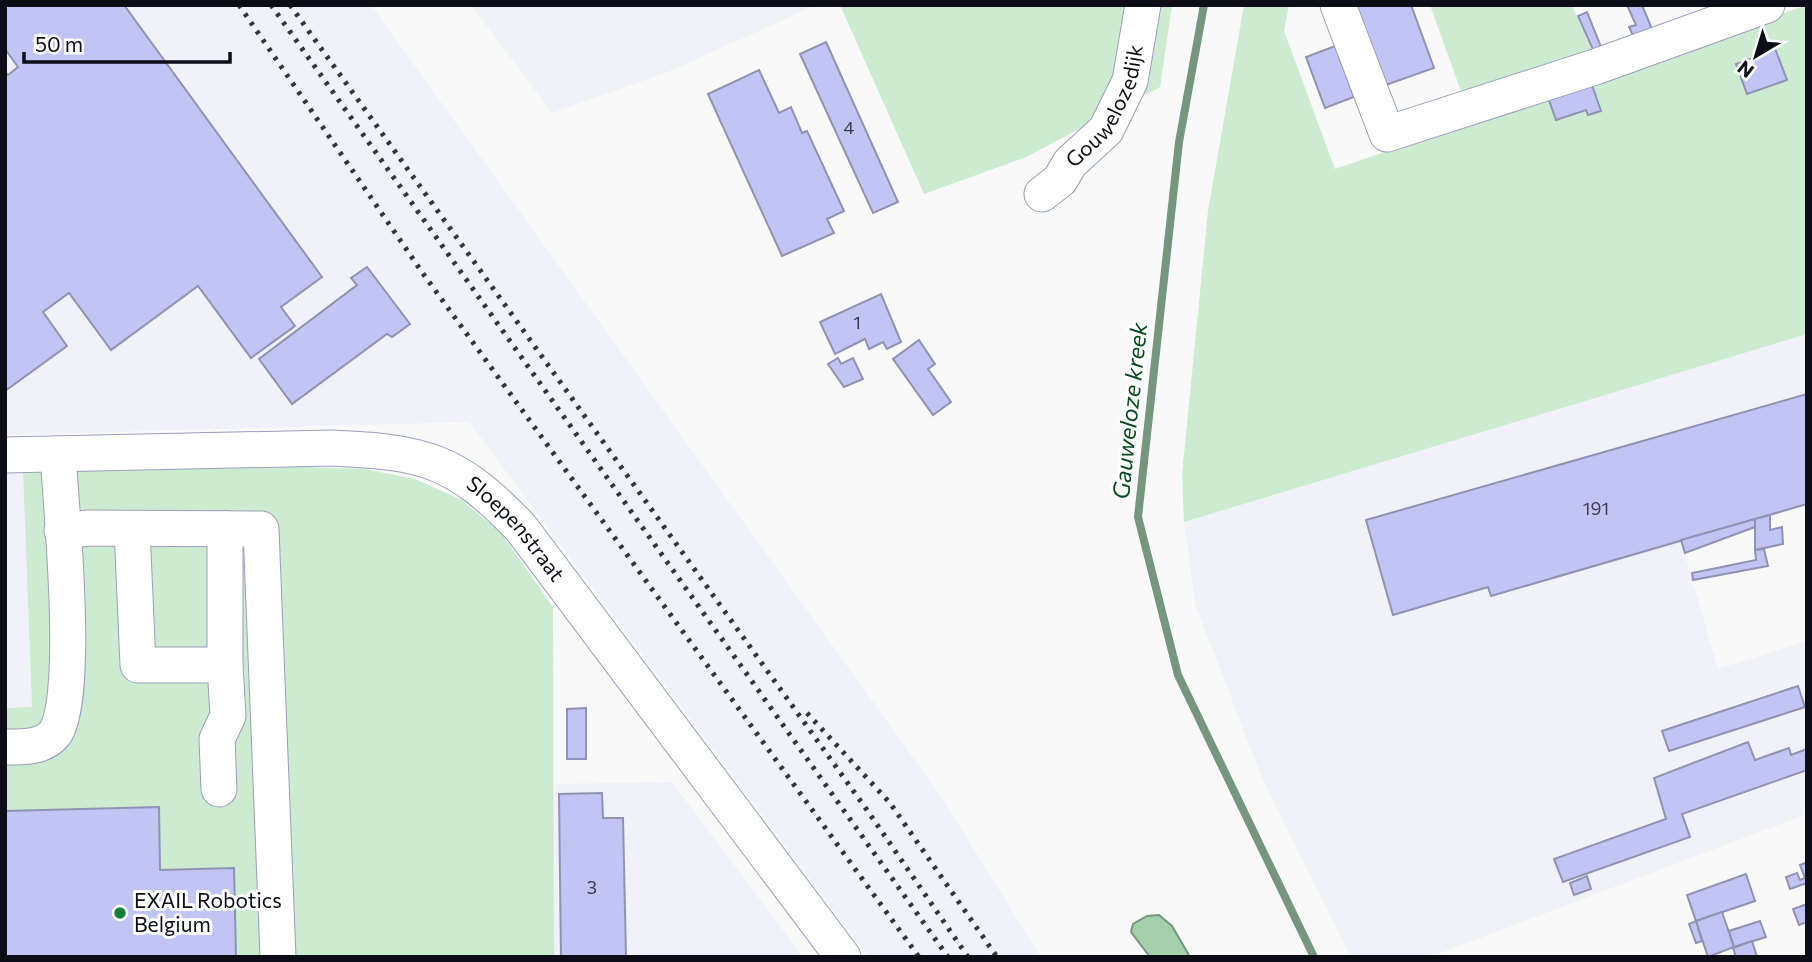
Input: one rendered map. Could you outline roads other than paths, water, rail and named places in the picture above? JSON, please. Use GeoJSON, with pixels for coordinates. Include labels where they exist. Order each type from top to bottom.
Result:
{"type":"FeatureCollection","features":[{"type":"Feature","properties":{"kind":"street","name":"Gouwelozedijk"},"geometry":{"type":"LineString","coordinates":[[1042,194],[1060,180],[1070,163],[1106,130],[1130,81],[1143,5]]}},
{"type":"Feature","properties":{"kind":"street"},"geometry":{"type":"LineString","coordinates":[[1338,5],[1387,134],[1595,67],[1767,5]]}},
{"type":"Feature","properties":{"kind":"street","name":"Sloepenstraat"},"geometry":{"type":"LineString","coordinates":[[5,455],[384,450],[421,458],[458,472],[489,495],[521,528],[843,957]]}},
{"type":"Feature","properties":{"kind":"street"},"geometry":{"type":"LineString","coordinates":[[5,747],[35,746],[55,733],[63,708],[69,671],[58,454]]}},
{"type":"Feature","properties":{"kind":"street"},"geometry":{"type":"LineString","coordinates":[[62,531],[132,528],[261,529],[278,957]]}},
{"type":"Feature","properties":{"kind":"street"},"geometry":{"type":"LineString","coordinates":[[132,528],[138,665],[225,665]]}},
{"type":"Feature","properties":{"kind":"street"},"geometry":{"type":"LineString","coordinates":[[219,789],[217,739],[228,716],[225,665],[225,529]]}},
{"type":"Feature","properties":{"kind":"waterway","name":"Gauweloze kreek"},"geometry":{"type":"LineString","coordinates":[[1204,5],[1179,142],[1138,517],[1178,675],[1314,957]]}},
{"type":"Feature","properties":{"kind":"railway"},"geometry":{"type":"LineString","coordinates":[[239,5],[424,275],[919,957]]}},
{"type":"Feature","properties":{"kind":"railway"},"geometry":{"type":"LineString","coordinates":[[271,5],[948,957]]}},
{"type":"Feature","properties":{"kind":"railway"},"geometry":{"type":"LineString","coordinates":[[290,5],[867,810],[968,957]]}},
{"type":"Feature","properties":{"kind":"railway"},"geometry":{"type":"LineString","coordinates":[[807,713],[890,803],[997,957]]}},
{"type":"Feature","properties":{"kind":"place","name":"EXAIL Robotics Belgium"},"geometry":{"type":"Point","coordinates":[120,913]}}]}
